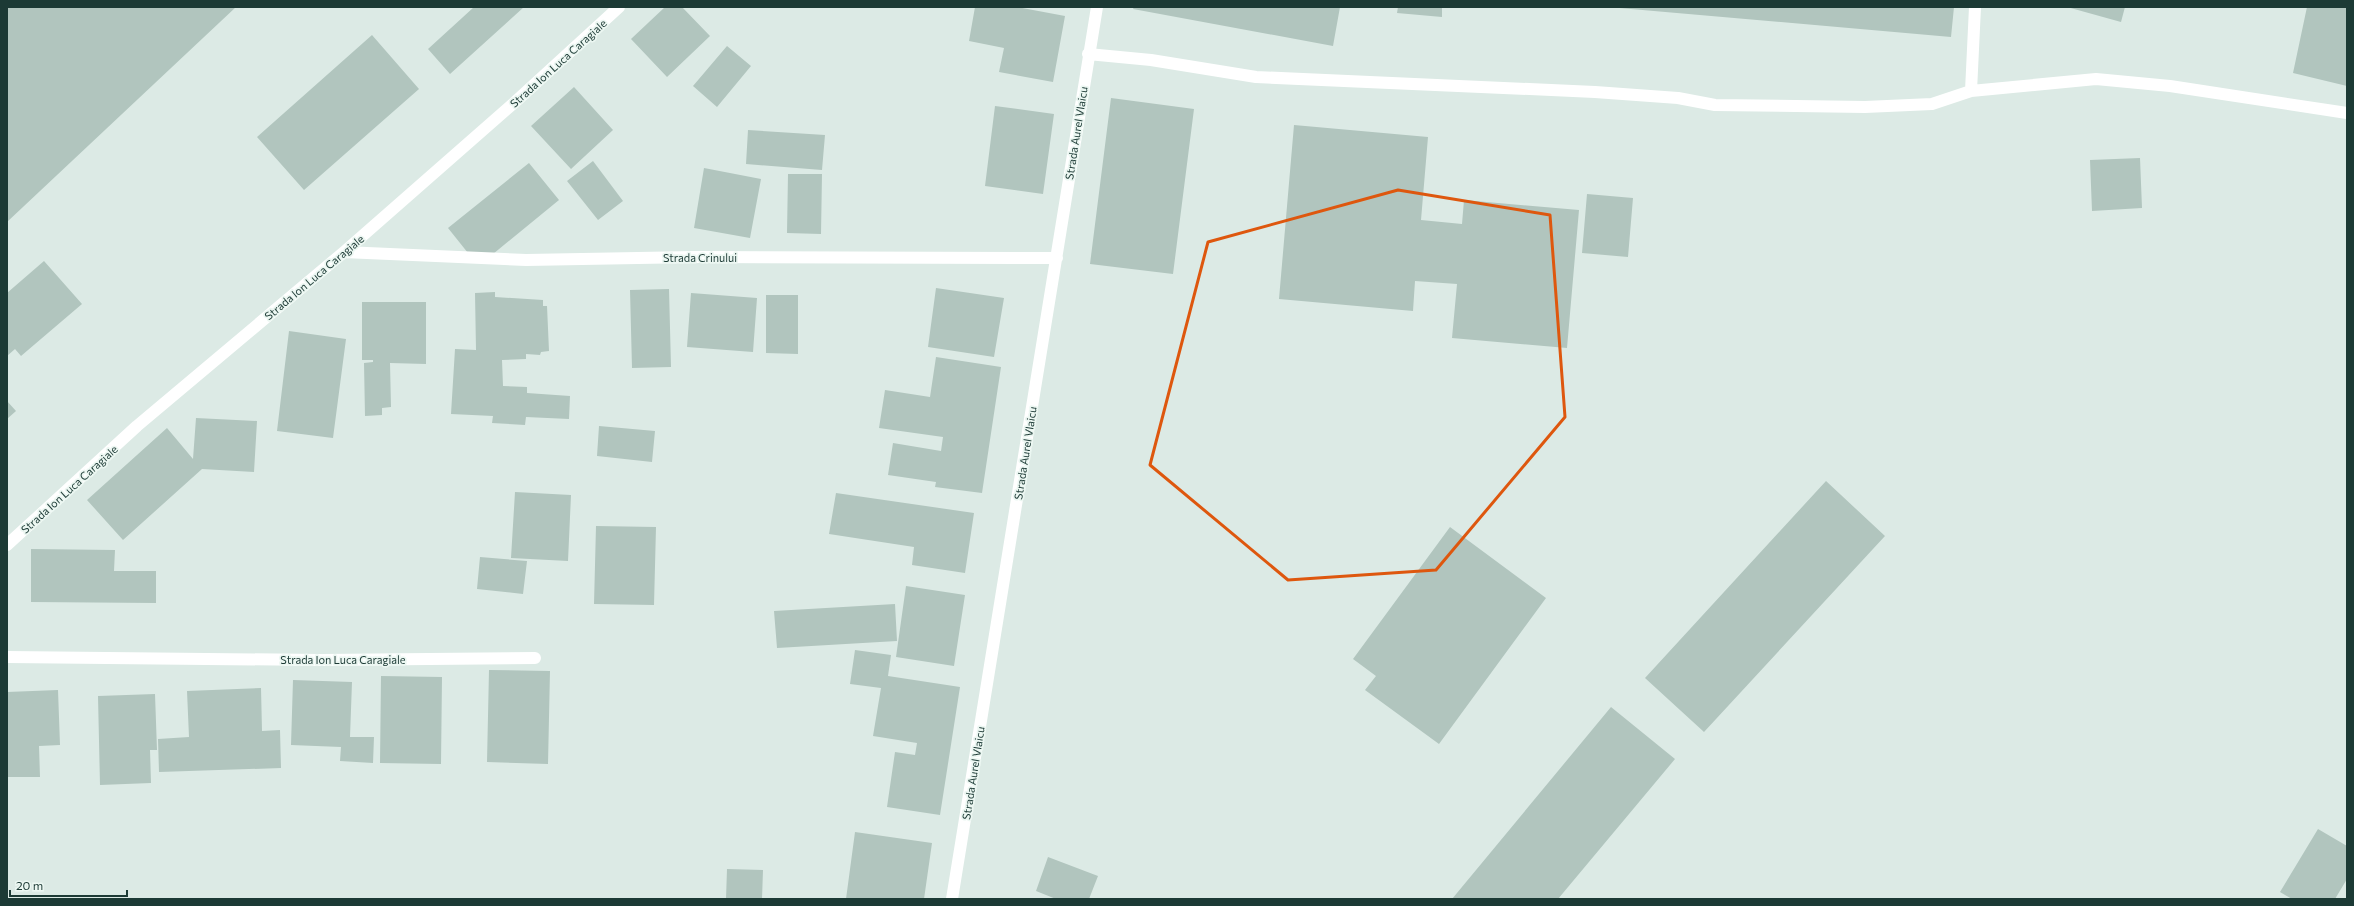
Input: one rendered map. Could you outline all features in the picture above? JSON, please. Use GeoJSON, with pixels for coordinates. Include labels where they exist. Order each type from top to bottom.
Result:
{"type":"FeatureCollection","features":[{"type":"Feature","properties":{"kind":"street","name":"Strada Ion Luca Caragiale"},"geometry":{"type":"LineString","coordinates":[[7,545],[137,426],[344,252],[515,102],[619,7]]}},
{"type":"Feature","properties":{"kind":"street","name":"Strada Aurel Vlaicu"},"geometry":{"type":"LineString","coordinates":[[952,899],[1057,258],[1088,54],[1097,7]]}},
{"type":"Feature","properties":{"kind":"street"},"geometry":{"type":"LineString","coordinates":[[1971,91],[1975,7]]}},
{"type":"Feature","properties":{"kind":"street"},"geometry":{"type":"LineString","coordinates":[[1088,54],[1151,60],[1256,77],[1595,92],[1678,98],[1715,105],[1865,107],[1932,104],[1971,91],[2096,79],[2170,86],[2347,113]]}},
{"type":"Feature","properties":{"kind":"street","name":"Strada Crinului"},"geometry":{"type":"LineString","coordinates":[[344,252],[526,260],[694,257],[1057,258]]}},
{"type":"Feature","properties":{"kind":"street","name":"Strada Ion Luca Caragiale"},"geometry":{"type":"LineString","coordinates":[[7,656],[313,660],[535,658]]}},
{"type":"Feature","properties":{"kind":"highlighted area"},"geometry":{"type":"Polygon","coordinates":[[[1398,190],[1550,215],[1565,417],[1436,570],[1288,580],[1150,465],[1208,242],[1398,190]]]}},
{"type":"Feature","properties":{"kind":"building"},"geometry":{"type":"Polygon","coordinates":[[[7,7],[236,7],[7,222],[7,7]]]}},
{"type":"Feature","properties":{"kind":"building"},"geometry":{"type":"Polygon","coordinates":[[[474,7],[524,7],[450,74],[428,49],[474,7]]]}},
{"type":"Feature","properties":{"kind":"building"},"geometry":{"type":"Polygon","coordinates":[[[665,7],[682,7],[710,36],[667,77],[631,39],[665,7]]]}},
{"type":"Feature","properties":{"kind":"building"},"geometry":{"type":"Polygon","coordinates":[[[975,7],[1017,7],[1065,16],[1053,82],[999,72],[1004,48],[969,41],[975,7]]]}},
{"type":"Feature","properties":{"kind":"building"},"geometry":{"type":"Polygon","coordinates":[[[1134,7],[1340,7],[1333,46],[1133,9],[1134,7]]]}},
{"type":"Feature","properties":{"kind":"building"},"geometry":{"type":"Polygon","coordinates":[[[1398,7],[1442,7],[1442,17],[1397,13],[1398,7]]]}},
{"type":"Feature","properties":{"kind":"building"},"geometry":{"type":"Polygon","coordinates":[[[1608,7],[1954,7],[1951,37],[1608,7]]]}},
{"type":"Feature","properties":{"kind":"building"},"geometry":{"type":"Polygon","coordinates":[[[2067,7],[2125,7],[2121,22],[2067,7]]]}},
{"type":"Feature","properties":{"kind":"building"},"geometry":{"type":"Polygon","coordinates":[[[2307,7],[2347,7],[2347,86],[2293,73],[2307,7]]]}},
{"type":"Feature","properties":{"kind":"building"},"geometry":{"type":"Polygon","coordinates":[[[372,35],[419,89],[304,190],[257,137],[372,35]]]}},
{"type":"Feature","properties":{"kind":"building"},"geometry":{"type":"Polygon","coordinates":[[[727,46],[751,66],[717,107],[693,86],[727,46]]]}},
{"type":"Feature","properties":{"kind":"building"},"geometry":{"type":"Polygon","coordinates":[[[574,87],[613,130],[571,169],[531,126],[574,87]]]}},
{"type":"Feature","properties":{"kind":"building"},"geometry":{"type":"Polygon","coordinates":[[[1111,98],[1194,109],[1173,274],[1090,264],[1111,98]]]}},
{"type":"Feature","properties":{"kind":"building"},"geometry":{"type":"Polygon","coordinates":[[[995,106],[1054,114],[1043,194],[985,186],[995,106]]]}},
{"type":"Feature","properties":{"kind":"building"},"geometry":{"type":"Polygon","coordinates":[[[1294,125],[1428,137],[1421,220],[1462,224],[1464,200],[1579,210],[1567,348],[1452,338],[1457,284],[1415,281],[1413,311],[1279,299],[1294,125]]]}},
{"type":"Feature","properties":{"kind":"building"},"geometry":{"type":"Polygon","coordinates":[[[748,130],[825,135],[822,170],[746,164],[748,130]]]}},
{"type":"Feature","properties":{"kind":"building"},"geometry":{"type":"Polygon","coordinates":[[[2140,158],[2142,208],[2092,211],[2090,160],[2140,158]]]}},
{"type":"Feature","properties":{"kind":"building"},"geometry":{"type":"Polygon","coordinates":[[[593,161],[623,201],[598,220],[567,181],[593,161]]]}},
{"type":"Feature","properties":{"kind":"building"},"geometry":{"type":"Polygon","coordinates":[[[529,163],[559,200],[493,254],[468,253],[448,228],[529,163]]]}},
{"type":"Feature","properties":{"kind":"building"},"geometry":{"type":"Polygon","coordinates":[[[704,168],[761,179],[750,238],[694,228],[704,168]]]}},
{"type":"Feature","properties":{"kind":"building"},"geometry":{"type":"Polygon","coordinates":[[[788,174],[822,174],[821,234],[787,233],[788,174]]]}},
{"type":"Feature","properties":{"kind":"building"},"geometry":{"type":"Polygon","coordinates":[[[1587,194],[1633,198],[1628,257],[1582,253],[1587,194]]]}},
{"type":"Feature","properties":{"kind":"building"},"geometry":{"type":"Polygon","coordinates":[[[44,261],[82,304],[21,356],[15,349],[7,356],[7,293],[44,261]]]}},
{"type":"Feature","properties":{"kind":"building"},"geometry":{"type":"Polygon","coordinates":[[[936,288],[1004,298],[994,357],[928,347],[936,288]]]}},
{"type":"Feature","properties":{"kind":"building"},"geometry":{"type":"Polygon","coordinates":[[[669,289],[671,367],[632,368],[630,290],[669,289]]]}},
{"type":"Feature","properties":{"kind":"building"},"geometry":{"type":"Polygon","coordinates":[[[495,292],[495,297],[543,300],[543,306],[547,306],[549,351],[541,352],[540,355],[526,354],[526,359],[502,360],[503,386],[527,387],[527,393],[570,396],[569,419],[526,417],[525,425],[492,423],[493,416],[451,414],[455,349],[476,350],[475,293],[495,292]]]}},
{"type":"Feature","properties":{"kind":"building"},"geometry":{"type":"Polygon","coordinates":[[[691,293],[757,298],[753,352],[687,347],[691,293]]]}},
{"type":"Feature","properties":{"kind":"building"},"geometry":{"type":"Polygon","coordinates":[[[766,295],[798,295],[798,354],[766,353],[766,295]]]}},
{"type":"Feature","properties":{"kind":"building"},"geometry":{"type":"Polygon","coordinates":[[[362,302],[426,302],[426,364],[390,363],[391,407],[382,408],[382,415],[365,416],[364,363],[373,362],[373,360],[362,360],[362,302]]]}},
{"type":"Feature","properties":{"kind":"building"},"geometry":{"type":"Polygon","coordinates":[[[289,331],[346,339],[333,438],[277,431],[289,331]]]}},
{"type":"Feature","properties":{"kind":"building"},"geometry":{"type":"Polygon","coordinates":[[[936,357],[1001,367],[982,493],[935,487],[936,482],[888,475],[893,443],[941,451],[943,437],[879,428],[885,390],[930,397],[936,357]]]}},
{"type":"Feature","properties":{"kind":"building"},"geometry":{"type":"Polygon","coordinates":[[[7,401],[16,411],[7,419],[7,401]]]}},
{"type":"Feature","properties":{"kind":"building"},"geometry":{"type":"Polygon","coordinates":[[[196,418],[257,421],[254,472],[202,469],[123,540],[87,500],[167,428],[193,459],[196,418]]]}},
{"type":"Feature","properties":{"kind":"building"},"geometry":{"type":"Polygon","coordinates":[[[599,426],[655,431],[652,462],[597,456],[599,426]]]}},
{"type":"Feature","properties":{"kind":"building"},"geometry":{"type":"Polygon","coordinates":[[[1826,481],[1885,536],[1704,732],[1645,678],[1826,481]]]}},
{"type":"Feature","properties":{"kind":"building"},"geometry":{"type":"Polygon","coordinates":[[[515,492],[571,495],[568,561],[511,558],[515,492]]]}},
{"type":"Feature","properties":{"kind":"building"},"geometry":{"type":"Polygon","coordinates":[[[836,493],[974,513],[965,573],[912,565],[914,547],[829,534],[836,493]]]}},
{"type":"Feature","properties":{"kind":"building"},"geometry":{"type":"Polygon","coordinates":[[[596,526],[656,527],[654,605],[594,604],[596,526]]]}},
{"type":"Feature","properties":{"kind":"building"},"geometry":{"type":"Polygon","coordinates":[[[1450,527],[1546,598],[1439,744],[1365,690],[1376,676],[1353,659],[1450,527]]]}},
{"type":"Feature","properties":{"kind":"building"},"geometry":{"type":"Polygon","coordinates":[[[31,549],[115,550],[114,571],[156,571],[156,603],[31,602],[31,549]]]}},
{"type":"Feature","properties":{"kind":"building"},"geometry":{"type":"Polygon","coordinates":[[[480,557],[527,561],[523,594],[477,589],[480,557]]]}},
{"type":"Feature","properties":{"kind":"building"},"geometry":{"type":"Polygon","coordinates":[[[906,586],[965,595],[954,666],[896,657],[906,586]]]}},
{"type":"Feature","properties":{"kind":"building"},"geometry":{"type":"Polygon","coordinates":[[[895,604],[897,641],[777,648],[774,611],[895,604]]]}},
{"type":"Feature","properties":{"kind":"building"},"geometry":{"type":"Polygon","coordinates":[[[855,650],[891,655],[888,676],[960,687],[940,815],[887,807],[895,752],[915,755],[917,743],[873,736],[881,688],[850,684],[855,650]]]}},
{"type":"Feature","properties":{"kind":"building"},"geometry":{"type":"Polygon","coordinates":[[[489,670],[550,671],[548,764],[487,762],[489,670]]]}},
{"type":"Feature","properties":{"kind":"building"},"geometry":{"type":"Polygon","coordinates":[[[381,676],[442,677],[441,764],[380,763],[381,676]]]}},
{"type":"Feature","properties":{"kind":"building"},"geometry":{"type":"Polygon","coordinates":[[[293,680],[352,682],[350,737],[374,737],[373,763],[340,761],[341,747],[291,745],[293,680]]]}},
{"type":"Feature","properties":{"kind":"building"},"geometry":{"type":"Polygon","coordinates":[[[261,688],[262,731],[280,730],[281,768],[159,772],[158,739],[189,737],[187,691],[261,688]]]}},
{"type":"Feature","properties":{"kind":"building"},"geometry":{"type":"Polygon","coordinates":[[[58,690],[60,745],[39,746],[40,777],[7,777],[7,692],[58,690]]]}},
{"type":"Feature","properties":{"kind":"building"},"geometry":{"type":"Polygon","coordinates":[[[155,694],[157,750],[150,750],[151,783],[100,785],[98,696],[155,694]]]}},
{"type":"Feature","properties":{"kind":"building"},"geometry":{"type":"Polygon","coordinates":[[[1611,707],[1675,759],[1558,899],[1452,899],[1611,707]]]}},
{"type":"Feature","properties":{"kind":"building"},"geometry":{"type":"Polygon","coordinates":[[[2318,829],[2347,846],[2347,879],[2335,899],[2292,899],[2280,892],[2318,829]]]}},
{"type":"Feature","properties":{"kind":"building"},"geometry":{"type":"Polygon","coordinates":[[[855,832],[932,843],[924,899],[846,899],[855,832]]]}},
{"type":"Feature","properties":{"kind":"building"},"geometry":{"type":"Polygon","coordinates":[[[1048,857],[1098,876],[1089,899],[1056,899],[1036,891],[1048,857]]]}},
{"type":"Feature","properties":{"kind":"building"},"geometry":{"type":"Polygon","coordinates":[[[727,869],[763,870],[762,899],[726,899],[727,869]]]}}]}
